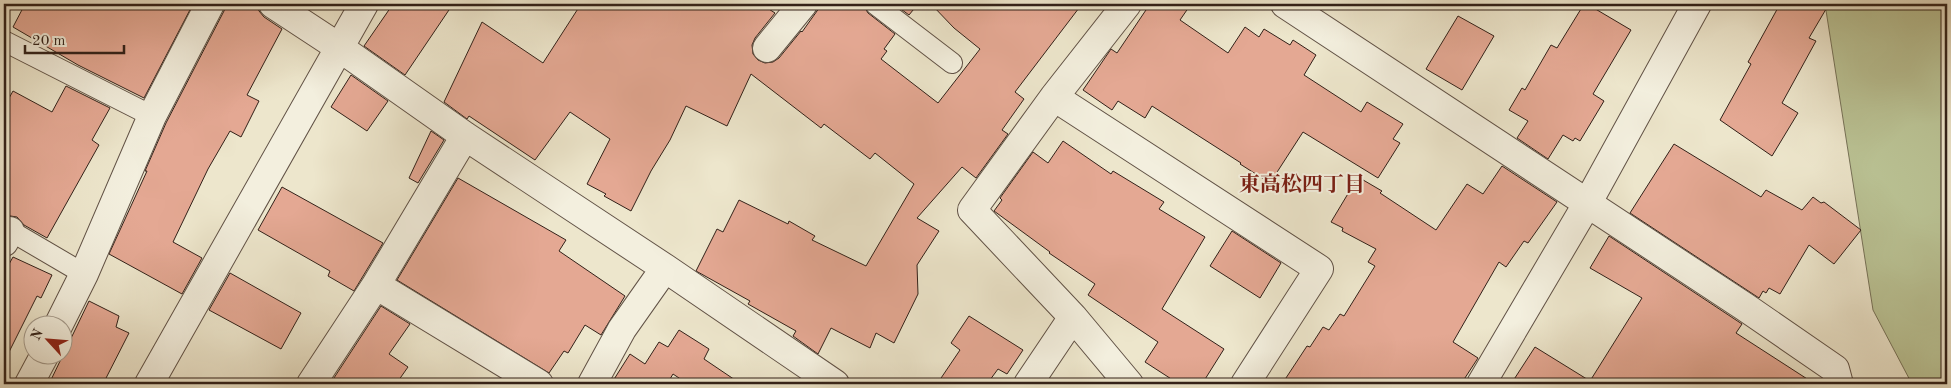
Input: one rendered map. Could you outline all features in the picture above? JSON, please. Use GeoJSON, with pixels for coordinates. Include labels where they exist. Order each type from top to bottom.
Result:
{"type":"FeatureCollection","features":[{"type":"Feature","properties":{"kind":"street"},"geometry":{"type":"LineString","coordinates":[[63,316],[84,274],[152,116],[210,4]]}},
{"type":"Feature","properties":{"kind":"street"},"geometry":{"type":"LineString","coordinates":[[273,4],[340,48],[465,136],[836,384]]}},
{"type":"Feature","properties":{"kind":"street"},"geometry":{"type":"LineString","coordinates":[[149,384],[364,4]]}},
{"type":"Feature","properties":{"kind":"street"},"geometry":{"type":"LineString","coordinates":[[767,48],[803,4]]}},
{"type":"Feature","properties":{"kind":"street"},"geometry":{"type":"LineString","coordinates":[[1127,4],[1054,97],[972,210],[1073,317],[1129,384]]}},
{"type":"Feature","properties":{"kind":"street"},"geometry":{"type":"LineString","coordinates":[[1285,4],[1745,307],[1835,369],[1839,384]]}},
{"type":"Feature","properties":{"kind":"street"},"geometry":{"type":"LineString","coordinates":[[1481,384],[1587,204],[1697,4]]}},
{"type":"Feature","properties":{"kind":"street"},"geometry":{"type":"LineString","coordinates":[[1054,97],[1319,269],[1245,384]]}},
{"type":"Feature","properties":{"kind":"street"},"geometry":{"type":"LineString","coordinates":[[311,384],[376,285],[465,136]]}},
{"type":"Feature","properties":{"kind":"street"},"geometry":{"type":"LineString","coordinates":[[592,384],[622,329],[665,268]]}},
{"type":"Feature","properties":{"kind":"street"},"geometry":{"type":"LineString","coordinates":[[376,285],[539,384]]}},
{"type":"Feature","properties":{"kind":"street"},"geometry":{"type":"LineString","coordinates":[[1028,384],[1073,317]]}},
{"type":"Feature","properties":{"kind":"street"},"geometry":{"type":"LineString","coordinates":[[30,384],[39,366]]}},
{"type":"Feature","properties":{"kind":"lane"},"geometry":{"type":"LineString","coordinates":[[875,4],[952,62]]}},
{"type":"Feature","properties":{"kind":"lane"},"geometry":{"type":"LineString","coordinates":[[4,41],[152,116]]}},
{"type":"Feature","properties":{"kind":"lane"},"geometry":{"type":"LineString","coordinates":[[6,234],[84,274]]}},
{"type":"Feature","properties":{"kind":"green space"},"geometry":{"type":"Polygon","coordinates":[[[1825,4],[1947,4],[1947,384],[1912,384],[1873,310],[1825,4]]]}},
{"type":"Feature","properties":{"kind":"building"},"geometry":{"type":"Polygon","coordinates":[[[25,4],[193,4],[144,98],[78,65],[13,27],[25,4]]]}},
{"type":"Feature","properties":{"kind":"building"},"geometry":{"type":"Polygon","coordinates":[[[226,4],[257,4],[259,11],[264,17],[282,29],[247,95],[259,101],[241,137],[230,131],[208,169],[173,242],[202,258],[182,294],[109,254],[147,171],[145,171],[166,123],[226,4]]]}},
{"type":"Feature","properties":{"kind":"building"},"geometry":{"type":"Polygon","coordinates":[[[393,4],[453,4],[405,75],[364,46],[393,4]]]}},
{"type":"Feature","properties":{"kind":"building"},"geometry":{"type":"Polygon","coordinates":[[[581,4],[761,4],[775,13],[755,38],[752,45],[753,54],[758,60],[765,63],[773,62],[779,58],[802,32],[822,4],[863,4],[868,13],[895,34],[884,49],[887,51],[881,59],[938,103],[980,49],[954,28],[931,4],[1082,4],[1015,92],[1024,99],[1002,130],[1008,134],[976,178],[962,167],[917,218],[939,231],[917,265],[918,294],[894,343],[876,333],[870,348],[831,328],[818,354],[793,336],[796,331],[748,304],[750,301],[696,271],[717,229],[723,232],[739,200],[788,224],[789,221],[815,236],[812,240],[866,266],[914,184],[875,153],[870,159],[824,124],[821,128],[751,74],[727,126],[686,106],[670,140],[651,171],[631,211],[587,184],[610,139],[570,112],[535,160],[469,116],[467,119],[444,102],[482,22],[543,63],[581,4]]]}},
{"type":"Feature","properties":{"kind":"building"},"geometry":{"type":"Polygon","coordinates":[[[894,4],[918,4],[909,15],[894,4]]]}},
{"type":"Feature","properties":{"kind":"building"},"geometry":{"type":"Polygon","coordinates":[[[1150,4],[1191,4],[1180,20],[1228,53],[1245,27],[1259,37],[1264,29],[1290,45],[1293,40],[1316,55],[1304,75],[1361,112],[1367,102],[1403,124],[1393,139],[1400,143],[1378,178],[1303,132],[1270,183],[1152,106],[1145,118],[1118,101],[1112,110],[1083,90],[1111,49],[1117,53],[1150,4]]]}},
{"type":"Feature","properties":{"kind":"building"},"geometry":{"type":"Polygon","coordinates":[[[1584,4],[1631,30],[1593,94],[1604,101],[1580,141],[1575,138],[1573,141],[1563,135],[1548,159],[1517,138],[1528,121],[1509,110],[1522,88],[1525,90],[1551,45],[1557,48],[1584,4]]]}},
{"type":"Feature","properties":{"kind":"building"},"geometry":{"type":"Polygon","coordinates":[[[1780,4],[1829,4],[1809,38],[1816,41],[1782,103],[1798,113],[1772,156],[1720,120],[1751,64],[1748,62],[1780,4]]]}},
{"type":"Feature","properties":{"kind":"building"},"geometry":{"type":"Polygon","coordinates":[[[1458,16],[1494,36],[1462,90],[1426,69],[1458,16]]]}},
{"type":"Feature","properties":{"kind":"building"},"geometry":{"type":"Polygon","coordinates":[[[351,75],[388,101],[367,131],[331,107],[351,75]]]}},
{"type":"Feature","properties":{"kind":"building"},"geometry":{"type":"Polygon","coordinates":[[[66,86],[110,108],[92,140],[99,145],[47,238],[24,225],[17,217],[4,215],[4,107],[13,91],[52,112],[66,86]]]}},
{"type":"Feature","properties":{"kind":"building"},"geometry":{"type":"Polygon","coordinates":[[[431,131],[444,140],[418,183],[409,178],[431,131]]]}},
{"type":"Feature","properties":{"kind":"building"},"geometry":{"type":"Polygon","coordinates":[[[1063,141],[1111,174],[1113,171],[1164,202],[1159,209],[1205,237],[1162,309],[1224,349],[1202,384],[1179,384],[1145,362],[1158,342],[1088,295],[1095,284],[1049,253],[994,211],[1002,200],[1000,198],[1033,152],[1048,163],[1063,141]]]}},
{"type":"Feature","properties":{"kind":"building"},"geometry":{"type":"Polygon","coordinates":[[[1674,144],[1761,197],[1766,190],[1802,210],[1813,197],[1821,203],[1824,202],[1861,230],[1834,264],[1809,245],[1780,294],[1769,288],[1766,293],[1763,291],[1759,298],[1630,213],[1674,144]]]}},
{"type":"Feature","properties":{"kind":"building"},"geometry":{"type":"Polygon","coordinates":[[[1502,166],[1557,202],[1528,243],[1524,241],[1506,267],[1499,262],[1453,342],[1478,358],[1461,384],[1282,384],[1307,346],[1310,347],[1323,327],[1329,330],[1340,314],[1344,316],[1375,266],[1368,262],[1376,249],[1342,231],[1343,228],[1331,222],[1358,177],[1382,191],[1380,193],[1436,230],[1467,184],[1483,194],[1502,166]]]}},
{"type":"Feature","properties":{"kind":"building"},"geometry":{"type":"Polygon","coordinates":[[[458,178],[566,240],[559,251],[625,296],[601,335],[585,325],[568,353],[564,351],[549,373],[397,280],[458,178]]]}},
{"type":"Feature","properties":{"kind":"building"},"geometry":{"type":"Polygon","coordinates":[[[282,187],[383,243],[354,291],[328,276],[330,271],[258,230],[282,187]]]}},
{"type":"Feature","properties":{"kind":"building"},"geometry":{"type":"Polygon","coordinates":[[[1232,231],[1281,263],[1260,298],[1210,266],[1232,231]]]}},
{"type":"Feature","properties":{"kind":"building"},"geometry":{"type":"Polygon","coordinates":[[[1609,236],[1742,324],[1736,333],[1815,384],[1511,384],[1535,347],[1590,381],[1642,298],[1590,268],[1609,236]]]}},
{"type":"Feature","properties":{"kind":"building"},"geometry":{"type":"Polygon","coordinates":[[[13,257],[52,275],[41,298],[37,296],[27,316],[22,316],[22,326],[4,362],[4,273],[13,257]]]}},
{"type":"Feature","properties":{"kind":"building"},"geometry":{"type":"Polygon","coordinates":[[[230,273],[301,313],[281,349],[209,310],[230,273]]]}},
{"type":"Feature","properties":{"kind":"building"},"geometry":{"type":"Polygon","coordinates":[[[89,301],[119,316],[116,327],[129,333],[103,384],[49,384],[58,366],[72,366],[72,336],[89,301]]]}},
{"type":"Feature","properties":{"kind":"building"},"geometry":{"type":"Polygon","coordinates":[[[381,306],[410,324],[389,354],[408,367],[396,384],[330,384],[381,306]]]}},
{"type":"Feature","properties":{"kind":"building"},"geometry":{"type":"Polygon","coordinates":[[[969,316],[1023,350],[1007,374],[998,369],[987,384],[937,384],[960,350],[951,343],[969,316]]]}},
{"type":"Feature","properties":{"kind":"building"},"geometry":{"type":"Polygon","coordinates":[[[679,330],[709,349],[704,359],[741,384],[688,384],[673,374],[670,379],[679,384],[611,384],[630,354],[645,364],[659,342],[668,347],[679,330]]]}},
{"type":"Feature","properties":{"kind":"district","name":"東高松四丁目"},"geometry":{"type":"Point","coordinates":[1302,184]}}]}
